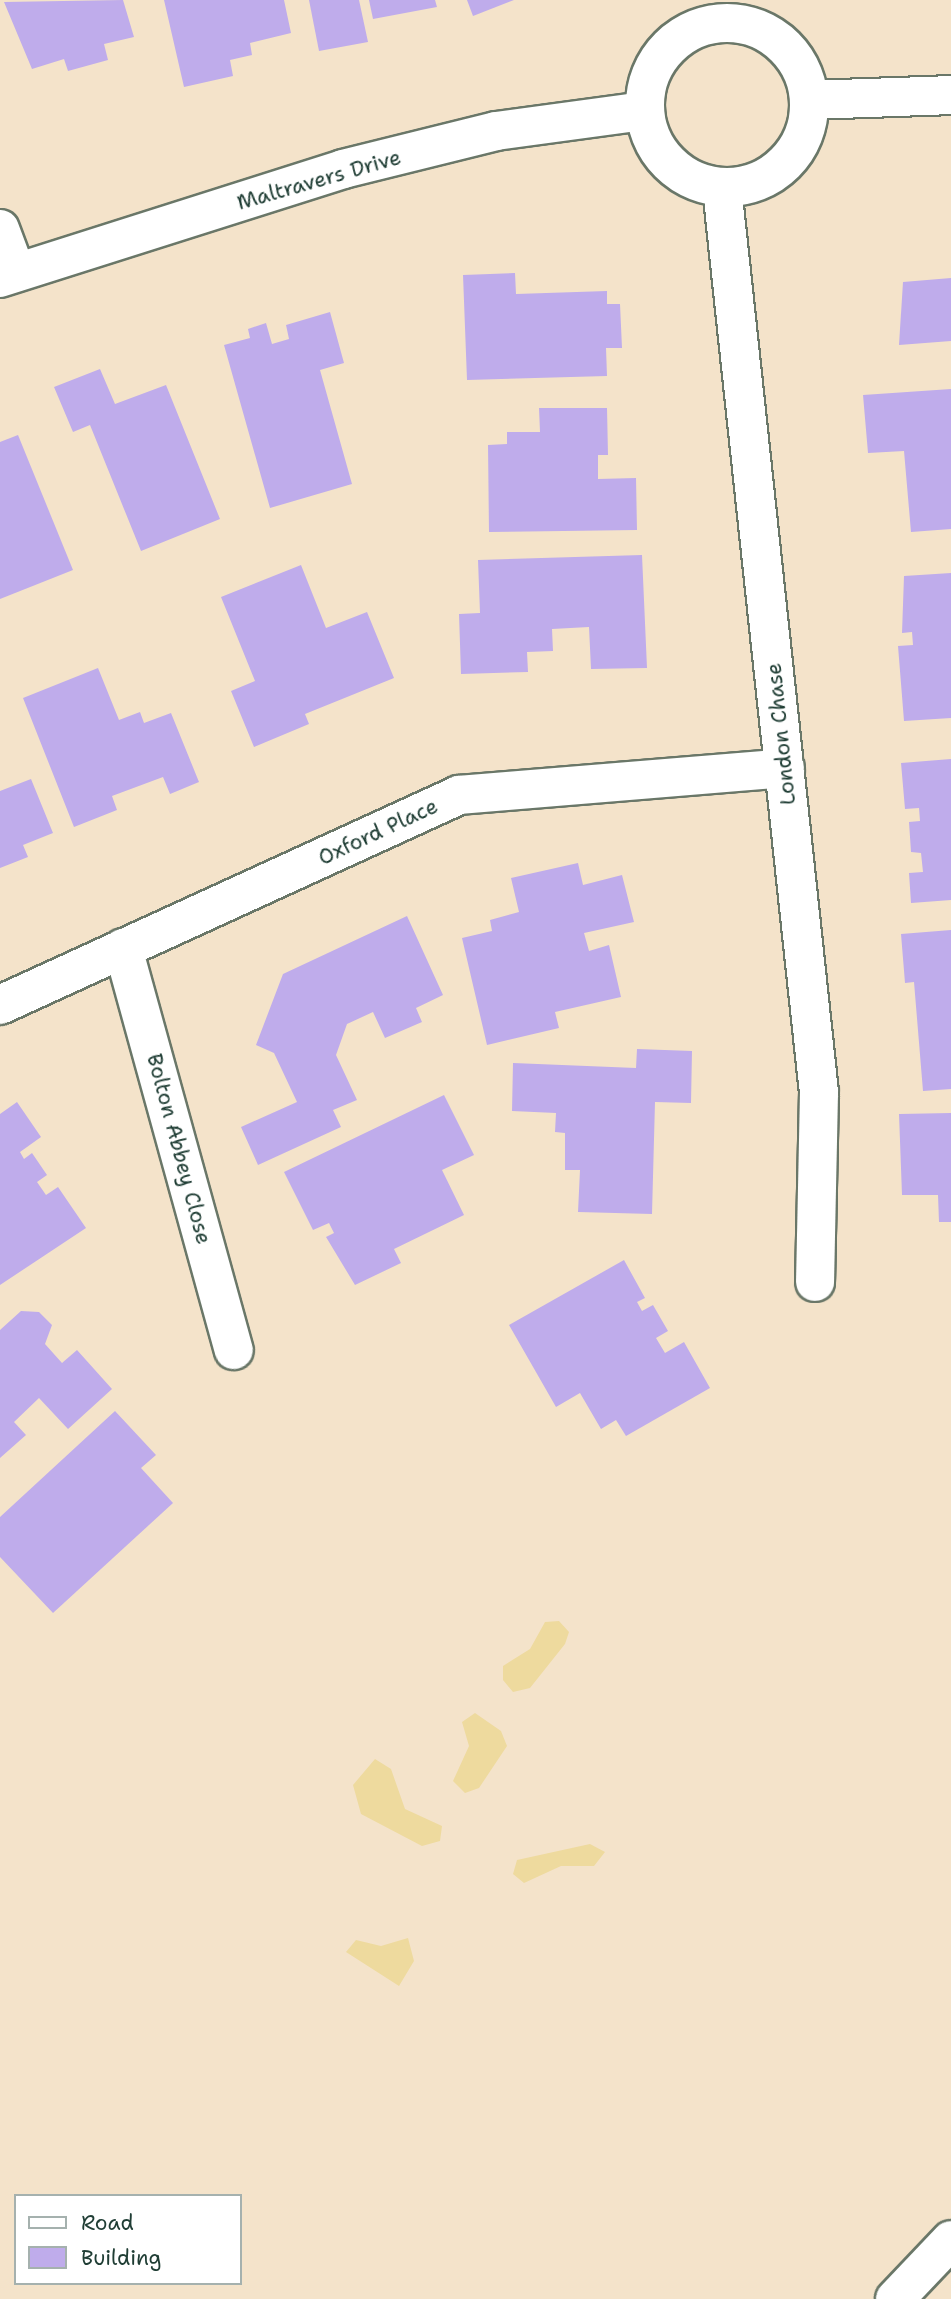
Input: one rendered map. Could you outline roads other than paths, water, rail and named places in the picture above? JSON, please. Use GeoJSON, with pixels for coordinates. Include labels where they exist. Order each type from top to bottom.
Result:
{"type":"FeatureCollection","features":[{"type":"Feature","properties":{"kind":"street"},"geometry":{"type":"LineString","coordinates":[[718,11],[781,41],[801,68],[810,100],[805,134],[786,163],[757,183],[722,188],[684,176],[656,149],[644,111],[658,61],[679,37],[718,11]]}},
{"type":"Feature","properties":{"kind":"street"},"geometry":{"type":"LineString","coordinates":[[810,100],[951,95]]}},
{"type":"Feature","properties":{"kind":"street","name":"Maltravers Drive"},"geometry":{"type":"LineString","coordinates":[[8,275],[343,169],[496,131],[644,111]]}},
{"type":"Feature","properties":{"kind":"street","name":"London Chase"},"geometry":{"type":"LineString","coordinates":[[722,188],[819,1093],[815,1282]]}},
{"type":"Feature","properties":{"kind":"street"},"geometry":{"type":"LineString","coordinates":[[0,229],[8,275]]}},
{"type":"Feature","properties":{"kind":"street","name":"Oxford Place"},"geometry":{"type":"LineString","coordinates":[[0,1005],[459,795],[785,768]]}},
{"type":"Feature","properties":{"kind":"street","name":"Bolton Abbey Close"},"geometry":{"type":"LineString","coordinates":[[123,948],[234,1350]]}},
{"type":"Feature","properties":{"kind":"street"},"geometry":{"type":"LineString","coordinates":[[895,2299],[951,2240]]}}]}
